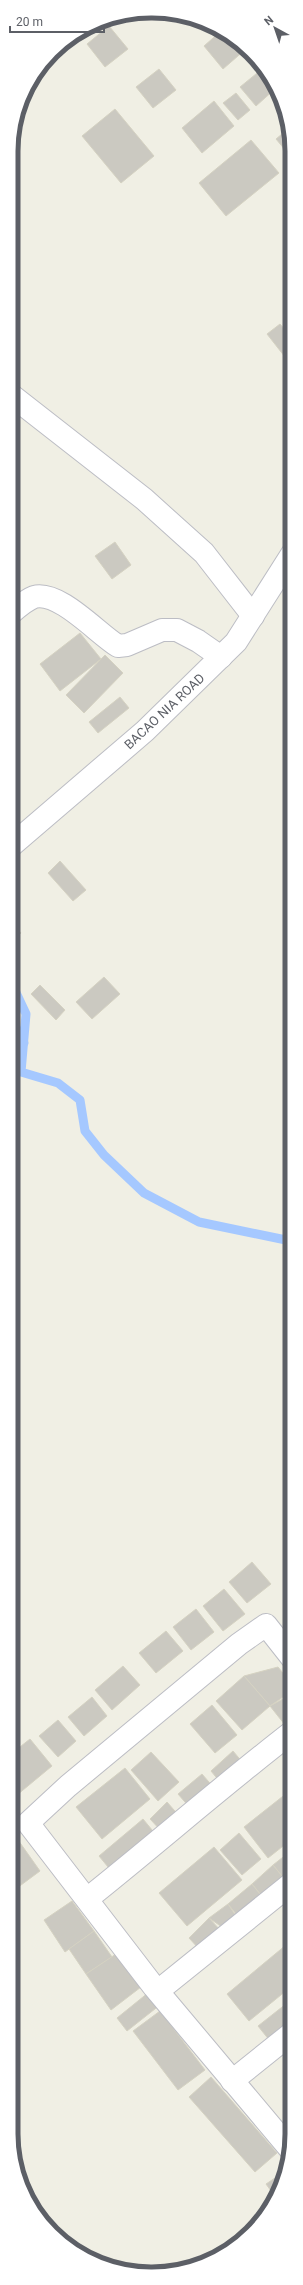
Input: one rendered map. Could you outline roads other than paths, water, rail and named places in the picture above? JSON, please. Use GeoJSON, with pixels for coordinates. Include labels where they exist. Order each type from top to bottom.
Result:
{"type":"FeatureCollection","features":[{"type":"Feature","properties":{"kind":"street"},"geometry":{"type":"LineString","coordinates":[[18,400],[144,499],[198,548],[211,561],[253,616]]}},
{"type":"Feature","properties":{"kind":"street","name":"BACAO NIA ROAD"},"geometry":{"type":"LineString","coordinates":[[18,840],[145,731],[236,642],[285,565]]}},
{"type":"Feature","properties":{"kind":"street"},"geometry":{"type":"LineString","coordinates":[[18,608],[35,597],[48,597],[70,608],[118,646],[127,646],[162,630],[177,630],[198,641],[221,657]]}},
{"type":"Feature","properties":{"kind":"street"},"geometry":{"type":"LineString","coordinates":[[285,1649],[266,1625],[239,1644],[74,1781],[28,1823],[158,1991],[285,2143]]}},
{"type":"Feature","properties":{"kind":"street"},"geometry":{"type":"LineString","coordinates":[[87,1899],[166,1835],[217,1790],[285,1737]]}},
{"type":"Feature","properties":{"kind":"street"},"geometry":{"type":"LineString","coordinates":[[158,1991],[285,1889]]}},
{"type":"Feature","properties":{"kind":"street"},"geometry":{"type":"LineString","coordinates":[[232,2081],[285,2039]]}},
{"type":"Feature","properties":{"kind":"waterway"},"geometry":{"type":"LineString","coordinates":[[18,997],[26,1014],[21,1072],[58,1083],[80,1100],[85,1131],[104,1155],[144,1193],[199,1222],[285,1240]]}},
{"type":"Feature","properties":{"kind":"waterway"},"geometry":{"type":"LineString","coordinates":[[18,1031],[24,1043]]}}]}
